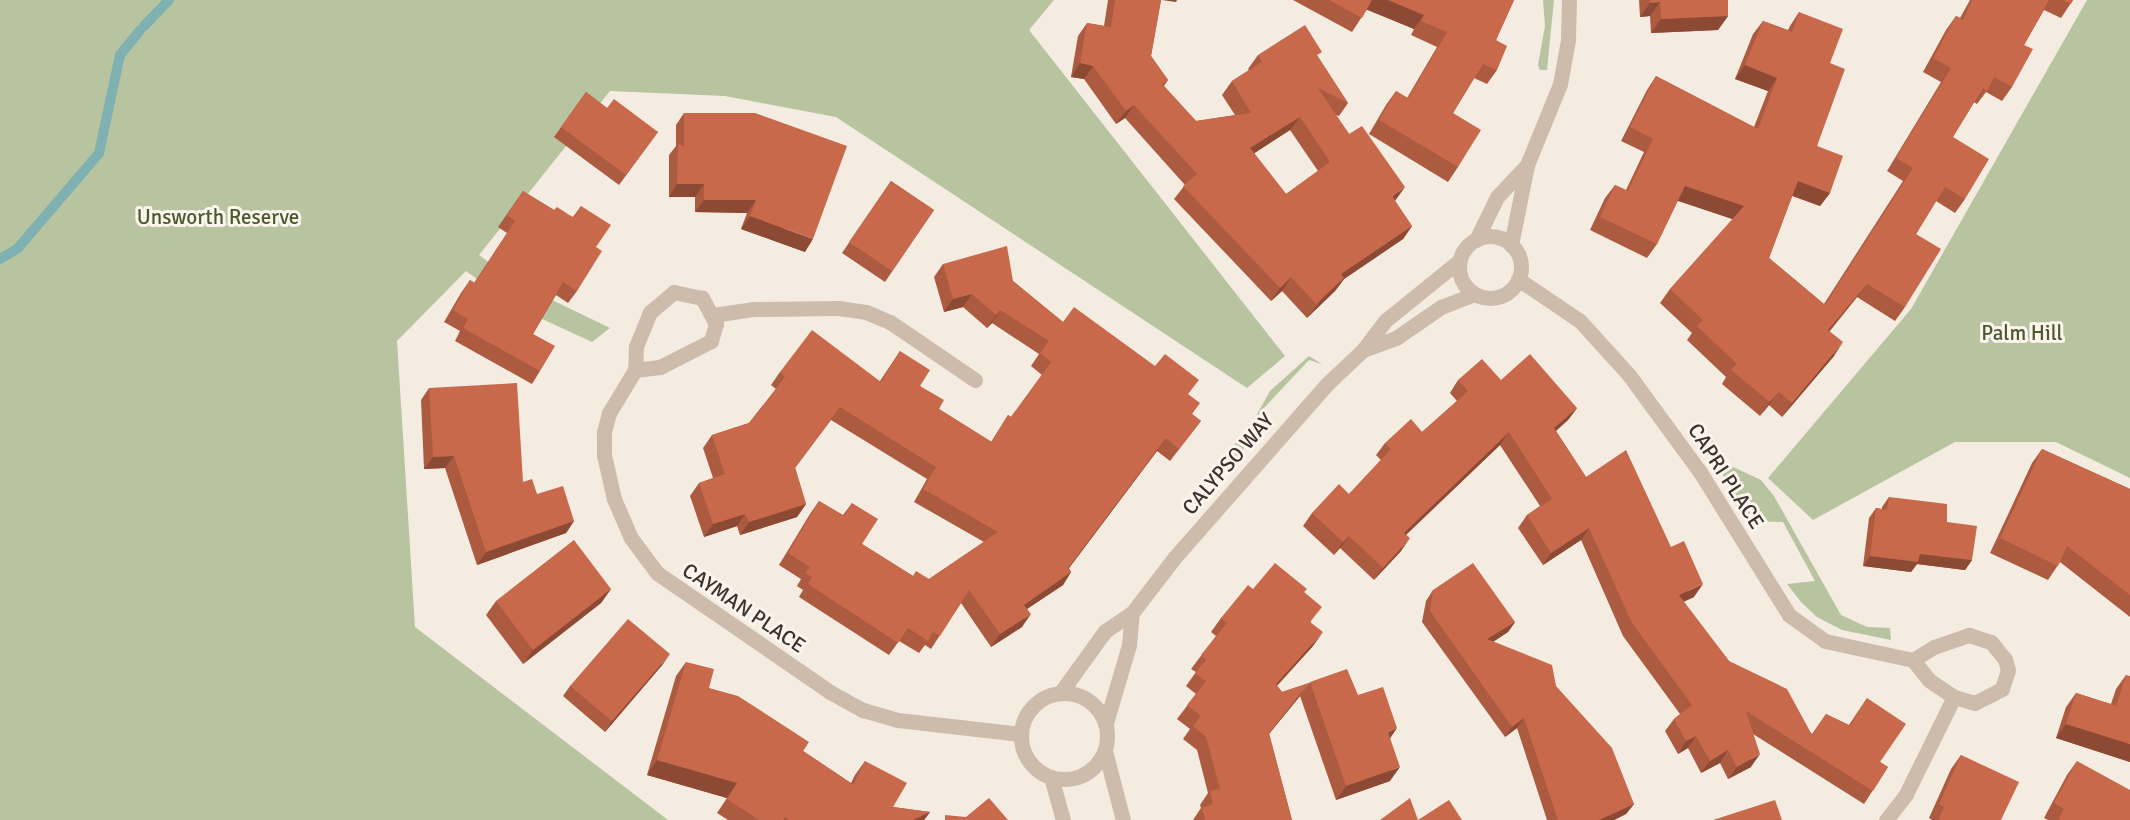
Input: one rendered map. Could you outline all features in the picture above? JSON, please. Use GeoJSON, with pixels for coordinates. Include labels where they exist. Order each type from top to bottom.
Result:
{"type":"FeatureCollection","features":[{"type":"Feature","properties":{"kind":"street"},"geometry":{"type":"LineString","coordinates":[[1527,165],[1497,197],[1476,240],[1460,260],[1461,279],[1475,294],[1484,297],[1504,294],[1518,279],[1520,261],[1511,244],[1527,165],[1560,84],[1568,40],[1569,0]]}},
{"type":"Feature","properties":{"kind":"street"},"geometry":{"type":"LineString","coordinates":[[1476,240],[1494,237],[1511,244]]}},
{"type":"Feature","properties":{"kind":"street","name":"CALYPSO WAY"},"geometry":{"type":"LineString","coordinates":[[1061,693],[1105,631],[1132,613],[1225,498],[1327,384],[1363,350],[1386,320],[1460,260]]}},
{"type":"Feature","properties":{"kind":"street","name":"CAPRI PLACE"},"geometry":{"type":"LineString","coordinates":[[1518,279],[1580,321],[1629,375],[1700,472],[1789,615],[1825,641],[1913,660]]}},
{"type":"Feature","properties":{"kind":"street","name":"CAYMAN PLACE"},"geometry":{"type":"LineString","coordinates":[[714,315],[702,298],[694,294],[674,292],[665,297],[650,312],[642,328],[635,370],[609,413],[604,455],[622,519],[657,573],[830,692],[863,710],[898,720],[1021,734]]}},
{"type":"Feature","properties":{"kind":"street","name":"CALYPSO WAY"},"geometry":{"type":"LineString","coordinates":[[1363,350],[1396,338],[1441,307],[1475,294]]}},
{"type":"Feature","properties":{"kind":"street"},"geometry":{"type":"LineString","coordinates":[[635,370],[660,367],[703,348],[715,334],[714,315],[753,309],[838,308],[866,312],[890,322],[975,380]]}},
{"type":"Feature","properties":{"kind":"street"},"geometry":{"type":"LineString","coordinates":[[1123,820],[1105,751],[1106,723],[1129,645],[1132,613]]}},
{"type":"Feature","properties":{"kind":"street"},"geometry":{"type":"LineString","coordinates":[[1958,637],[1981,637],[1991,642],[2005,659],[2008,670],[2002,689],[1976,704],[1954,697],[1929,680],[1913,660],[1958,637]]}},
{"type":"Feature","properties":{"kind":"street"},"geometry":{"type":"LineString","coordinates":[[1063,820],[1050,777],[1028,760],[1021,734],[1033,705],[1061,693],[1089,700],[1106,723]]}},
{"type":"Feature","properties":{"kind":"street"},"geometry":{"type":"LineString","coordinates":[[1886,820],[1906,794],[1954,697]]}},
{"type":"Feature","properties":{"kind":"street"},"geometry":{"type":"LineString","coordinates":[[1050,777],[1078,777],[1094,767],[1105,751]]}},
{"type":"Feature","properties":{"kind":"green space","name":"Unsworth Reserve"},"geometry":{"type":"Polygon","coordinates":[[[0,0],[1054,0],[1029,30],[1285,356],[1247,388],[836,117],[725,96],[610,91],[479,255],[517,283],[610,328],[592,342],[514,306],[466,271],[397,341],[415,627],[668,820],[0,820],[0,0]]]}},
{"type":"Feature","properties":{"kind":"green space"},"geometry":{"type":"Polygon","coordinates":[[[1543,0],[1554,0],[1547,70],[1540,70],[1538,65],[1545,26],[1543,0]]]}},
{"type":"Feature","properties":{"kind":"green space","name":"Palm Hill"},"geometry":{"type":"Polygon","coordinates":[[[2087,0],[2130,0],[2130,478],[2056,442],[1955,442],[1813,520],[1768,478],[1911,309],[2087,0]]]}},
{"type":"Feature","properties":{"kind":"green space"},"geometry":{"type":"Polygon","coordinates":[[[1309,356],[1322,364],[1309,360],[1263,409],[1265,424],[1229,466],[1221,460],[1251,425],[1270,391],[1309,356]]]}},
{"type":"Feature","properties":{"kind":"green space"},"geometry":{"type":"Polygon","coordinates":[[[1709,436],[1731,466],[1761,480],[1774,496],[1841,615],[1867,627],[1890,628],[1891,640],[1842,630],[1817,617],[1801,602],[1787,584],[1815,581],[1783,522],[1751,521],[1703,443],[1709,436]]]}},
{"type":"Feature","properties":{"kind":"building"},"geometry":{"type":"Polygon","coordinates":[[[1115,0],[1161,0],[1151,56],[1168,80],[1162,84],[1196,121],[1251,113],[1232,81],[1262,62],[1258,55],[1305,25],[1322,52],[1317,55],[1348,103],[1318,88],[1349,134],[1362,126],[1405,187],[1392,196],[1412,226],[1341,274],[1344,278],[1316,304],[1291,277],[1280,288],[1183,186],[1197,174],[1134,105],[1126,111],[1093,66],[1080,63],[1087,23],[1111,27],[1115,0]],[[1300,117],[1250,148],[1286,194],[1330,162],[1300,117]]]}},
{"type":"Feature","properties":{"kind":"building"},"geometry":{"type":"Polygon","coordinates":[[[1329,0],[1372,0],[1362,18],[1329,0]]]}},
{"type":"Feature","properties":{"kind":"building"},"geometry":{"type":"Polygon","coordinates":[[[1388,0],[1514,0],[1496,40],[1507,46],[1497,70],[1483,64],[1453,113],[1481,130],[1458,167],[1379,120],[1396,91],[1408,98],[1447,32],[1421,21],[1424,15],[1388,0]]]}},
{"type":"Feature","properties":{"kind":"building"},"geometry":{"type":"Polygon","coordinates":[[[1650,0],[1728,0],[1728,16],[1661,19],[1660,2],[1650,3],[1650,0]]]}},
{"type":"Feature","properties":{"kind":"building"},"geometry":{"type":"Polygon","coordinates":[[[1972,0],[2049,0],[2024,45],[2033,49],[2012,87],[1994,77],[1987,91],[1983,88],[1953,137],[1989,159],[1965,199],[1945,187],[1916,234],[1941,249],[1905,307],[1867,284],[1828,330],[1843,342],[1792,403],[1779,392],[1770,402],[1731,370],[1737,364],[1697,326],[1703,320],[1670,289],[1744,206],[1685,186],[1657,244],[1600,217],[1615,185],[1628,191],[1653,139],[1630,127],[1656,76],[1758,129],[1777,78],[1745,65],[1763,21],[1792,32],[1799,12],[1843,29],[1830,63],[1845,69],[1817,146],[1843,156],[1830,193],[1798,181],[1769,258],[1825,305],[1913,168],[1896,158],[1951,68],[1933,58],[1956,16],[1963,20],[1972,0]]]}},
{"type":"Feature","properties":{"kind":"building"},"geometry":{"type":"Polygon","coordinates":[[[586,92],[607,108],[614,99],[658,132],[626,175],[561,127],[586,92]]]}},
{"type":"Feature","properties":{"kind":"building"},"geometry":{"type":"Polygon","coordinates":[[[684,113],[755,113],[847,146],[813,239],[750,216],[756,200],[704,200],[704,184],[677,184],[678,143],[684,147],[684,113]]]}},
{"type":"Feature","properties":{"kind":"building"},"geometry":{"type":"Polygon","coordinates":[[[891,181],[934,210],[892,271],[849,242],[891,181]]]}},
{"type":"Feature","properties":{"kind":"building"},"geometry":{"type":"Polygon","coordinates":[[[523,191],[554,210],[557,207],[574,218],[581,206],[611,225],[596,247],[602,251],[577,291],[563,282],[533,334],[555,346],[540,371],[463,328],[468,319],[453,310],[470,280],[475,283],[515,221],[507,215],[523,191]]]}},
{"type":"Feature","properties":{"kind":"building"},"geometry":{"type":"Polygon","coordinates":[[[1007,246],[1013,281],[1063,322],[1074,307],[1155,366],[1165,354],[1199,380],[1188,394],[1200,403],[1192,414],[1201,421],[1179,449],[1166,438],[1068,568],[1071,572],[1024,605],[1031,614],[1000,634],[969,590],[940,636],[933,632],[928,641],[908,628],[898,643],[808,584],[812,577],[805,573],[810,567],[788,553],[819,501],[844,516],[852,503],[878,519],[862,544],[913,576],[916,571],[929,579],[998,532],[923,489],[936,467],[840,407],[795,467],[806,504],[749,522],[745,514],[713,524],[699,483],[725,474],[712,435],[749,423],[785,377],[780,372],[812,330],[881,382],[900,351],[930,370],[920,386],[944,400],[939,409],[992,442],[1008,415],[1011,417],[1051,362],[1040,353],[1049,341],[1000,310],[996,315],[972,294],[953,299],[943,264],[1007,246]]]}},
{"type":"Feature","properties":{"kind":"building"},"geometry":{"type":"Polygon","coordinates":[[[1530,354],[1577,408],[1554,428],[1586,477],[1626,450],[1671,547],[1684,541],[1703,584],[1679,595],[1729,661],[1787,689],[1812,735],[1826,714],[1850,726],[1867,698],[1906,724],[1880,762],[1888,767],[1873,791],[1746,711],[1760,754],[1737,767],[1728,750],[1710,761],[1696,736],[1686,741],[1674,719],[1692,705],[1632,623],[1589,528],[1551,553],[1527,515],[1552,499],[1509,432],[1404,533],[1410,538],[1383,568],[1349,536],[1343,542],[1312,513],[1339,484],[1349,494],[1391,449],[1385,443],[1411,419],[1422,432],[1468,391],[1458,380],[1482,359],[1501,380],[1530,354]]]}},
{"type":"Feature","properties":{"kind":"building"},"geometry":{"type":"Polygon","coordinates":[[[517,383],[523,482],[532,479],[537,494],[563,486],[574,521],[486,552],[454,456],[433,457],[429,388],[517,383]]]}},
{"type":"Feature","properties":{"kind":"building"},"geometry":{"type":"Polygon","coordinates":[[[2042,449],[2130,489],[2130,595],[2067,546],[2058,566],[2000,538],[2042,449]]]}},
{"type":"Feature","properties":{"kind":"building"},"geometry":{"type":"Polygon","coordinates":[[[1889,497],[1947,504],[1947,522],[1977,526],[1972,560],[1920,554],[1918,562],[1870,556],[1876,508],[1887,510],[1889,497]]]}},
{"type":"Feature","properties":{"kind":"building"},"geometry":{"type":"Polygon","coordinates":[[[574,540],[611,589],[533,650],[496,601],[574,540]]]}},
{"type":"Feature","properties":{"kind":"building"},"geometry":{"type":"Polygon","coordinates":[[[1275,563],[1307,589],[1304,592],[1322,607],[1310,622],[1323,632],[1276,684],[1282,692],[1309,683],[1269,733],[1292,820],[1205,820],[1202,808],[1213,804],[1210,791],[1220,789],[1206,737],[1193,726],[1201,716],[1187,705],[1206,681],[1195,673],[1206,660],[1201,655],[1227,623],[1221,618],[1248,585],[1253,589],[1275,563]]]}},
{"type":"Feature","properties":{"kind":"building"},"geometry":{"type":"Polygon","coordinates":[[[1473,563],[1515,622],[1487,639],[1552,665],[1556,686],[1612,748],[1634,804],[1599,820],[1558,820],[1524,718],[1512,727],[1430,611],[1433,590],[1473,563]]]}},
{"type":"Feature","properties":{"kind":"building"},"geometry":{"type":"Polygon","coordinates":[[[628,619],[670,654],[612,721],[570,686],[628,619]]]}},
{"type":"Feature","properties":{"kind":"building"},"geometry":{"type":"Polygon","coordinates":[[[686,662],[714,669],[709,688],[738,696],[809,742],[803,751],[853,785],[865,761],[907,783],[893,807],[930,812],[913,820],[789,820],[785,817],[783,820],[759,820],[727,799],[737,783],[657,760],[686,662]]]}},
{"type":"Feature","properties":{"kind":"building"},"geometry":{"type":"Polygon","coordinates":[[[1347,669],[1358,695],[1383,687],[1397,728],[1388,732],[1400,767],[1346,786],[1310,682],[1347,669]]]}},
{"type":"Feature","properties":{"kind":"building"},"geometry":{"type":"Polygon","coordinates":[[[2126,675],[2130,676],[2130,744],[2066,724],[2076,693],[2116,706],[2126,675]]]}},
{"type":"Feature","properties":{"kind":"building"},"geometry":{"type":"Polygon","coordinates":[[[1961,755],[2019,782],[2001,820],[1938,820],[1944,807],[1939,804],[1961,755]]]}},
{"type":"Feature","properties":{"kind":"building"},"geometry":{"type":"Polygon","coordinates":[[[2077,761],[2130,790],[2130,820],[2058,820],[2064,809],[2054,803],[2077,761]]]}},
{"type":"Feature","properties":{"kind":"building"},"geometry":{"type":"Polygon","coordinates":[[[989,798],[1008,820],[945,820],[945,815],[966,817],[989,798]]]}},
{"type":"Feature","properties":{"kind":"building"},"geometry":{"type":"Polygon","coordinates":[[[1410,798],[1418,820],[1380,820],[1410,798]]]}},
{"type":"Feature","properties":{"kind":"building"},"geometry":{"type":"Polygon","coordinates":[[[1449,800],[1462,820],[1418,820],[1449,800]]]}},
{"type":"Feature","properties":{"kind":"building"},"geometry":{"type":"Polygon","coordinates":[[[1775,800],[1782,820],[1713,820],[1775,800]]]}},
{"type":"Feature","properties":{"kind":"waterway"},"geometry":{"type":"LineString","coordinates":[[144,26],[169,0]]}},
{"type":"Feature","properties":{"kind":"waterway"},"geometry":{"type":"LineString","coordinates":[[0,259],[18,248],[99,153],[120,55],[140,30]]}}]}
